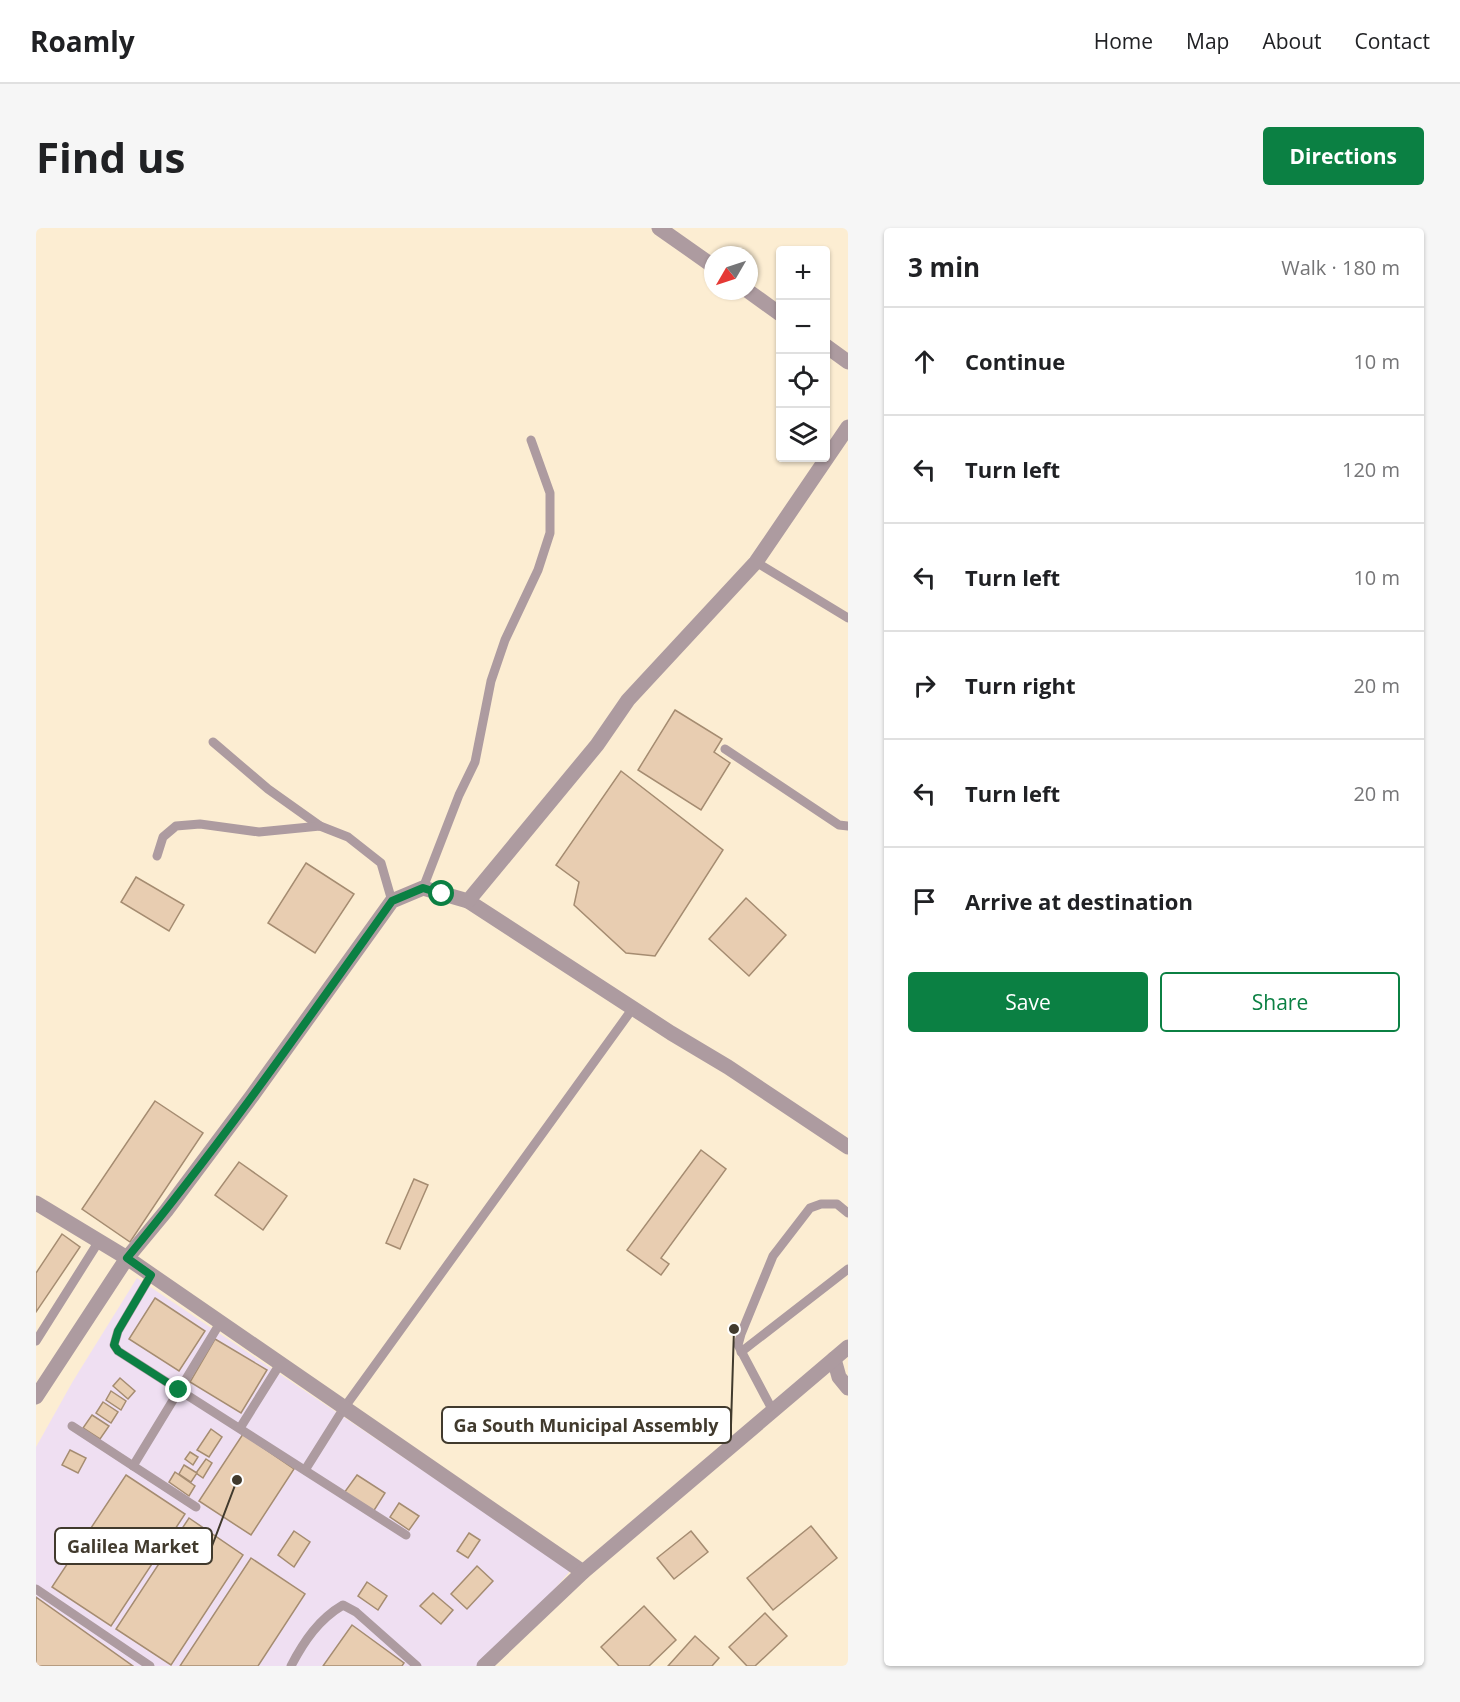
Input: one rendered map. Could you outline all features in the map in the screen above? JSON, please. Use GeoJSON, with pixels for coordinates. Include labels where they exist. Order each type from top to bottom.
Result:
{"type":"FeatureCollection","features":[{"type":"Feature","properties":{"kind":"street"},"geometry":{"type":"LineString","coordinates":[[659,228],[704,260]]}},
{"type":"Feature","properties":{"kind":"street"},"geometry":{"type":"LineString","coordinates":[[758,298],[776,311]]}},
{"type":"Feature","properties":{"kind":"street"},"geometry":{"type":"LineString","coordinates":[[830,349],[848,362]]}},
{"type":"Feature","properties":{"kind":"street"},"geometry":{"type":"LineString","coordinates":[[468,902],[591,753],[628,700],[756,562],[848,427]]}},
{"type":"Feature","properties":{"kind":"street"},"geometry":{"type":"LineString","coordinates":[[36,1397],[127,1258],[166,1211],[252,1096],[392,901],[423,888],[468,902],[728,1067],[848,1147]]}},
{"type":"Feature","properties":{"kind":"street"},"geometry":{"type":"LineString","coordinates":[[36,1203],[127,1258],[583,1572]]}},
{"type":"Feature","properties":{"kind":"street"},"geometry":{"type":"LineString","coordinates":[[484,1666],[583,1572],[848,1347]]}},
{"type":"Feature","properties":{"kind":"street"},"geometry":{"type":"LineString","coordinates":[[834,1359],[839,1377],[848,1388]]}},
{"type":"Feature","properties":{"kind":"lane"},"geometry":{"type":"LineString","coordinates":[[423,888],[459,795],[475,762],[495,671],[505,640],[538,570],[550,533],[550,493],[531,440]]}},
{"type":"Feature","properties":{"kind":"lane"},"geometry":{"type":"LineString","coordinates":[[756,562],[848,618]]}},
{"type":"Feature","properties":{"kind":"lane"},"geometry":{"type":"LineString","coordinates":[[213,742],[268,789],[320,826],[348,837],[381,863],[392,901]]}},
{"type":"Feature","properties":{"kind":"lane"},"geometry":{"type":"LineString","coordinates":[[725,749],[839,825],[848,826]]}},
{"type":"Feature","properties":{"kind":"lane"},"geometry":{"type":"LineString","coordinates":[[157,856],[163,837],[176,826],[200,824],[259,832],[320,826]]}},
{"type":"Feature","properties":{"kind":"lane"},"geometry":{"type":"LineString","coordinates":[[305,1470],[344,1408],[633,1008]]}},
{"type":"Feature","properties":{"kind":"lane"},"geometry":{"type":"LineString","coordinates":[[773,1410],[738,1345],[741,1334],[773,1256],[810,1208],[821,1204],[837,1204],[848,1213]]}},
{"type":"Feature","properties":{"kind":"lane"},"geometry":{"type":"LineString","coordinates":[[36,1341],[99,1241]]}},
{"type":"Feature","properties":{"kind":"lane"},"geometry":{"type":"LineString","coordinates":[[741,1352],[848,1269]]}},
{"type":"Feature","properties":{"kind":"lane"},"geometry":{"type":"LineString","coordinates":[[151,1275],[118,1331],[114,1345],[118,1351],[406,1535]]}},
{"type":"Feature","properties":{"kind":"lane"},"geometry":{"type":"LineString","coordinates":[[133,1466],[220,1323]]}},
{"type":"Feature","properties":{"kind":"lane"},"geometry":{"type":"LineString","coordinates":[[240,1428],[280,1364]]}},
{"type":"Feature","properties":{"kind":"lane"},"geometry":{"type":"LineString","coordinates":[[72,1426],[196,1507]]}},
{"type":"Feature","properties":{"kind":"lane"},"geometry":{"type":"LineString","coordinates":[[36,1588],[150,1666]]}},
{"type":"Feature","properties":{"kind":"lane"},"geometry":{"type":"LineString","coordinates":[[291,1666],[301,1646],[327,1614],[343,1605],[356,1612],[417,1666]]}},
{"type":"Feature","properties":{"kind":"shaded area"},"geometry":{"type":"Polygon","coordinates":[[[137,1278],[571,1570],[488,1666],[36,1666],[36,1447],[73,1381],[137,1278]]]}},
{"type":"Feature","properties":{"kind":"building"},"geometry":{"type":"Polygon","coordinates":[[[675,710],[722,739],[714,752],[730,763],[701,810],[638,770],[675,710]]]}},
{"type":"Feature","properties":{"kind":"building"},"geometry":{"type":"Polygon","coordinates":[[[621,771],[723,850],[655,956],[626,953],[574,905],[579,882],[556,865],[621,771]]]}},
{"type":"Feature","properties":{"kind":"building"},"geometry":{"type":"Polygon","coordinates":[[[306,863],[354,894],[315,953],[268,923],[306,863]]]}},
{"type":"Feature","properties":{"kind":"building"},"geometry":{"type":"Polygon","coordinates":[[[136,877],[184,905],[169,931],[121,902],[136,877]]]}},
{"type":"Feature","properties":{"kind":"building"},"geometry":{"type":"Polygon","coordinates":[[[746,898],[786,935],[749,976],[709,939],[746,898]]]}},
{"type":"Feature","properties":{"kind":"building"},"geometry":{"type":"Polygon","coordinates":[[[155,1101],[203,1133],[130,1242],[82,1209],[155,1101]]]}},
{"type":"Feature","properties":{"kind":"building"},"geometry":{"type":"Polygon","coordinates":[[[701,1150],[726,1169],[661,1258],[669,1264],[661,1275],[627,1250],[701,1150]]]}},
{"type":"Feature","properties":{"kind":"building"},"geometry":{"type":"Polygon","coordinates":[[[239,1162],[287,1196],[263,1230],[215,1195],[239,1162]]]}},
{"type":"Feature","properties":{"kind":"building"},"geometry":{"type":"Polygon","coordinates":[[[414,1179],[428,1185],[400,1249],[386,1243],[414,1179]]]}},
{"type":"Feature","properties":{"kind":"building"},"geometry":{"type":"Polygon","coordinates":[[[62,1234],[80,1247],[36,1312],[36,1273],[62,1234]]]}},
{"type":"Feature","properties":{"kind":"building"},"geometry":{"type":"Polygon","coordinates":[[[155,1298],[205,1331],[179,1371],[129,1339],[155,1298]]]}},
{"type":"Feature","properties":{"kind":"building"},"geometry":{"type":"Polygon","coordinates":[[[215,1339],[267,1370],[241,1413],[190,1382],[215,1339]]]}},
{"type":"Feature","properties":{"kind":"building"},"geometry":{"type":"Polygon","coordinates":[[[120,1378],[135,1391],[128,1399],[113,1386],[120,1378]]]}},
{"type":"Feature","properties":{"kind":"building"},"geometry":{"type":"Polygon","coordinates":[[[111,1391],[126,1401],[121,1410],[106,1400],[111,1391]]]}},
{"type":"Feature","properties":{"kind":"building"},"geometry":{"type":"Polygon","coordinates":[[[103,1402],[118,1412],[111,1423],[96,1413],[103,1402]]]}},
{"type":"Feature","properties":{"kind":"building"},"geometry":{"type":"Polygon","coordinates":[[[92,1415],[109,1426],[100,1439],[83,1428],[92,1415]]]}},
{"type":"Feature","properties":{"kind":"building"},"geometry":{"type":"Polygon","coordinates":[[[211,1429],[222,1437],[209,1457],[197,1450],[211,1429]]]}},
{"type":"Feature","properties":{"kind":"building"},"geometry":{"type":"Polygon","coordinates":[[[243,1434],[294,1469],[251,1535],[199,1501],[243,1434]]]}},
{"type":"Feature","properties":{"kind":"building"},"geometry":{"type":"Polygon","coordinates":[[[70,1450],[86,1458],[78,1473],[62,1465],[70,1450]]]}},
{"type":"Feature","properties":{"kind":"building"},"geometry":{"type":"Polygon","coordinates":[[[190,1452],[198,1457],[193,1465],[185,1459],[190,1452]]]}},
{"type":"Feature","properties":{"kind":"building"},"geometry":{"type":"Polygon","coordinates":[[[206,1459],[212,1463],[203,1478],[196,1473],[206,1459]]]}},
{"type":"Feature","properties":{"kind":"building"},"geometry":{"type":"Polygon","coordinates":[[[184,1465],[197,1473],[191,1482],[179,1474],[184,1465]]]}},
{"type":"Feature","properties":{"kind":"building"},"geometry":{"type":"Polygon","coordinates":[[[175,1472],[195,1486],[189,1496],[169,1482],[175,1472]]]}},
{"type":"Feature","properties":{"kind":"building"},"geometry":{"type":"Polygon","coordinates":[[[126,1475],[185,1514],[111,1626],[52,1587],[126,1475]]]}},
{"type":"Feature","properties":{"kind":"building"},"geometry":{"type":"Polygon","coordinates":[[[357,1475],[385,1493],[373,1512],[344,1493],[357,1475]]]}},
{"type":"Feature","properties":{"kind":"building"},"geometry":{"type":"Polygon","coordinates":[[[399,1503],[419,1516],[409,1530],[390,1517],[399,1503]]]}},
{"type":"Feature","properties":{"kind":"building"},"geometry":{"type":"Polygon","coordinates":[[[189,1518],[243,1555],[171,1665],[116,1629],[189,1518]]]}},
{"type":"Feature","properties":{"kind":"building"},"geometry":{"type":"Polygon","coordinates":[[[811,1526],[837,1558],[773,1610],[747,1578],[811,1526]]]}},
{"type":"Feature","properties":{"kind":"building"},"geometry":{"type":"Polygon","coordinates":[[[294,1531],[310,1542],[294,1567],[278,1555],[294,1531]]]}},
{"type":"Feature","properties":{"kind":"building"},"geometry":{"type":"Polygon","coordinates":[[[691,1531],[708,1552],[674,1579],[657,1558],[691,1531]]]}},
{"type":"Feature","properties":{"kind":"building"},"geometry":{"type":"Polygon","coordinates":[[[469,1533],[480,1540],[468,1558],[457,1551],[469,1533]]]}},
{"type":"Feature","properties":{"kind":"building"},"geometry":{"type":"Polygon","coordinates":[[[251,1558],[305,1594],[258,1666],[180,1666],[251,1558]]]}},
{"type":"Feature","properties":{"kind":"building"},"geometry":{"type":"Polygon","coordinates":[[[477,1566],[493,1581],[467,1609],[451,1594],[477,1566]]]}},
{"type":"Feature","properties":{"kind":"building"},"geometry":{"type":"Polygon","coordinates":[[[367,1582],[387,1596],[378,1610],[358,1596],[367,1582]]]}},
{"type":"Feature","properties":{"kind":"building"},"geometry":{"type":"Polygon","coordinates":[[[433,1593],[453,1610],[441,1624],[420,1606],[433,1593]]]}},
{"type":"Feature","properties":{"kind":"building"},"geometry":{"type":"Polygon","coordinates":[[[36,1597],[133,1666],[36,1666],[36,1597]]]}},
{"type":"Feature","properties":{"kind":"building"},"geometry":{"type":"Polygon","coordinates":[[[644,1606],[676,1640],[649,1666],[619,1666],[601,1647],[644,1606]]]}},
{"type":"Feature","properties":{"kind":"building"},"geometry":{"type":"Polygon","coordinates":[[[765,1613],[787,1636],[755,1666],[747,1666],[729,1647],[765,1613]]]}},
{"type":"Feature","properties":{"kind":"building"},"geometry":{"type":"Polygon","coordinates":[[[352,1625],[404,1663],[402,1666],[323,1666],[352,1625]]]}},
{"type":"Feature","properties":{"kind":"building"},"geometry":{"type":"Polygon","coordinates":[[[695,1636],[719,1658],[712,1666],[668,1666],[695,1636]]]}},
{"type":"Feature","properties":{"kind":"place","name":"Ga South Municipal Assembly"},"geometry":{"type":"Point","coordinates":[734,1329]}},
{"type":"Feature","properties":{"kind":"place","name":"Galilea Market"},"geometry":{"type":"Point","coordinates":[237,1480]}},
{"type":"Feature","properties":{"kind":"route"},"geometry":{"type":"LineString","coordinates":[[179,1390],[118,1351],[114,1345],[118,1331],[151,1275],[127,1258],[166,1211],[252,1096],[392,901],[423,888],[442,894]]}}]}
